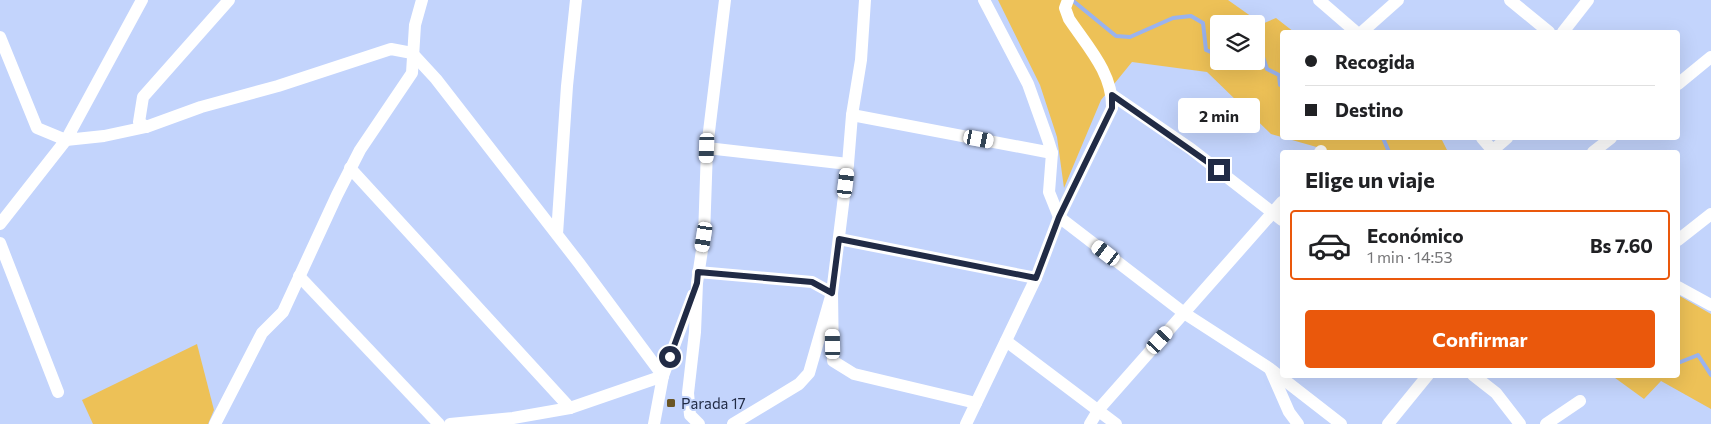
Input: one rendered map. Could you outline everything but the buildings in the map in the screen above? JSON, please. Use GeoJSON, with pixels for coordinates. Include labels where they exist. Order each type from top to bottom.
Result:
{"type":"FeatureCollection","features":[{"type":"Feature","properties":{"kind":"street"},"geometry":{"type":"LineString","coordinates":[[0,224],[66,140],[142,0]]}},
{"type":"Feature","properties":{"kind":"street"},"geometry":{"type":"LineString","coordinates":[[146,127],[139,122],[143,97],[229,0]]}},
{"type":"Feature","properties":{"kind":"street"},"geometry":{"type":"LineString","coordinates":[[215,424],[262,333],[283,312],[360,150],[412,73],[412,53],[422,0]]}},
{"type":"Feature","properties":{"kind":"street"},"geometry":{"type":"LineString","coordinates":[[557,234],[567,86],[576,0]]}},
{"type":"Feature","properties":{"kind":"street"},"geometry":{"type":"LineString","coordinates":[[698,424],[690,415],[688,393],[695,332],[698,277],[704,237],[707,148],[725,0]]}},
{"type":"Feature","properties":{"kind":"street"},"geometry":{"type":"LineString","coordinates":[[865,0],[860,60],[832,293],[833,361],[854,374],[976,402]]}},
{"type":"Feature","properties":{"kind":"street"},"geometry":{"type":"LineString","coordinates":[[984,0],[1028,84],[1052,153],[1049,192],[1059,217],[1184,313],[1280,377]]}},
{"type":"Feature","properties":{"kind":"street"},"geometry":{"type":"LineString","coordinates":[[966,424],[1036,278],[1059,217],[1112,108],[1112,95],[1102,68],[1069,19],[1065,8],[1068,0]]}},
{"type":"Feature","properties":{"kind":"street"},"geometry":{"type":"LineString","coordinates":[[1318,0],[1354,30]]}},
{"type":"Feature","properties":{"kind":"street"},"geometry":{"type":"LineString","coordinates":[[1364,30],[1398,0]]}},
{"type":"Feature","properties":{"kind":"street"},"geometry":{"type":"LineString","coordinates":[[1510,0],[1547,30]]}},
{"type":"Feature","properties":{"kind":"street"},"geometry":{"type":"LineString","coordinates":[[1566,30],[1588,0]]}},
{"type":"Feature","properties":{"kind":"street"},"geometry":{"type":"LineString","coordinates":[[0,37],[37,128],[66,140],[104,136],[146,127],[201,107],[278,86],[373,53],[392,49],[412,53],[436,79],[557,234],[663,376]]}},
{"type":"Feature","properties":{"kind":"street"},"geometry":{"type":"LineString","coordinates":[[1680,82],[1711,57]]}},
{"type":"Feature","properties":{"kind":"street"},"geometry":{"type":"LineString","coordinates":[[1090,424],[1099,409],[1184,313],[1278,216],[1191,149],[1112,95]]}},
{"type":"Feature","properties":{"kind":"street"},"geometry":{"type":"LineString","coordinates":[[852,115],[1052,153]]}},
{"type":"Feature","properties":{"kind":"street"},"geometry":{"type":"LineString","coordinates":[[1484,140],[1491,150]]}},
{"type":"Feature","properties":{"kind":"street"},"geometry":{"type":"LineString","coordinates":[[1495,150],[1504,140]]}},
{"type":"Feature","properties":{"kind":"street"},"geometry":{"type":"LineString","coordinates":[[1596,150],[1608,140]]}},
{"type":"Feature","properties":{"kind":"street"},"geometry":{"type":"LineString","coordinates":[[707,148],[848,164]]}},
{"type":"Feature","properties":{"kind":"street"},"geometry":{"type":"LineString","coordinates":[[350,168],[570,408]]}},
{"type":"Feature","properties":{"kind":"street"},"geometry":{"type":"LineString","coordinates":[[1680,238],[1711,214]]}},
{"type":"Feature","properties":{"kind":"street"},"geometry":{"type":"LineString","coordinates":[[839,239],[1036,278]]}},
{"type":"Feature","properties":{"kind":"street"},"geometry":{"type":"LineString","coordinates":[[0,243],[58,392]]}},
{"type":"Feature","properties":{"kind":"street"},"geometry":{"type":"LineString","coordinates":[[299,276],[439,424]]}},
{"type":"Feature","properties":{"kind":"street"},"geometry":{"type":"LineString","coordinates":[[698,277],[812,282],[832,293]]}},
{"type":"Feature","properties":{"kind":"street"},"geometry":{"type":"LineString","coordinates":[[654,424],[663,376],[698,277]]}},
{"type":"Feature","properties":{"kind":"street"},"geometry":{"type":"LineString","coordinates":[[1680,288],[1711,305]]}},
{"type":"Feature","properties":{"kind":"street"},"geometry":{"type":"LineString","coordinates":[[733,424],[799,384],[809,373],[832,293]]}},
{"type":"Feature","properties":{"kind":"street"},"geometry":{"type":"LineString","coordinates":[[1006,342],[1099,409],[1116,424]]}},
{"type":"Feature","properties":{"kind":"street"},"geometry":{"type":"LineString","coordinates":[[1269,368],[1289,412],[1298,424]]}},
{"type":"Feature","properties":{"kind":"street"},"geometry":{"type":"LineString","coordinates":[[450,424],[513,418],[570,408],[663,376]]}},
{"type":"Feature","properties":{"kind":"street"},"geometry":{"type":"LineString","coordinates":[[1282,378],[1341,424]]}},
{"type":"Feature","properties":{"kind":"street"},"geometry":{"type":"LineString","coordinates":[[1388,424],[1426,378]]}},
{"type":"Feature","properties":{"kind":"street"},"geometry":{"type":"LineString","coordinates":[[1477,378],[1496,394],[1520,424]]}},
{"type":"Feature","properties":{"kind":"street"},"geometry":{"type":"LineString","coordinates":[[1546,424],[1580,401]]}},
{"type":"Feature","properties":{"kind":"shaded area"},"geometry":{"type":"Polygon","coordinates":[[[998,0],[1228,0],[1249,15],[1210,15],[1210,70],[1265,70],[1265,23],[1276,18],[1291,30],[1280,30],[1280,136],[1271,134],[1207,72],[1132,62],[1101,100],[1064,188],[1057,137],[1040,85],[998,0]]]}},
{"type":"Feature","properties":{"kind":"shaded area"},"geometry":{"type":"Polygon","coordinates":[[[1292,140],[1442,140],[1447,150],[1327,150],[1292,140]]]}},
{"type":"Feature","properties":{"kind":"shaded area"},"geometry":{"type":"Polygon","coordinates":[[[1680,296],[1711,314],[1711,409],[1661,381],[1644,399],[1615,378],[1680,378],[1680,296]]]}},
{"type":"Feature","properties":{"kind":"shaded area"},"geometry":{"type":"Polygon","coordinates":[[[197,344],[214,410],[208,424],[93,424],[82,400],[197,344]]]}},
{"type":"Feature","properties":{"kind":"waterway"},"geometry":{"type":"LineString","coordinates":[[1072,0],[1116,36],[1130,37],[1173,18],[1191,16],[1203,23],[1206,50],[1210,52]]}},
{"type":"Feature","properties":{"kind":"waterway"},"geometry":{"type":"LineString","coordinates":[[1265,63],[1267,69],[1279,75],[1280,85]]}},
{"type":"Feature","properties":{"kind":"waterway"},"geometry":{"type":"LineString","coordinates":[[1384,140],[1388,150]]}},
{"type":"Feature","properties":{"kind":"waterway"},"geometry":{"type":"LineString","coordinates":[[1680,362],[1698,355],[1711,375]]}},
{"type":"Feature","properties":{"kind":"place","name":"Parada 17"},"geometry":{"type":"Point","coordinates":[671,403]}},
{"type":"Feature","properties":{"kind":"route"},"geometry":{"type":"LineString","coordinates":[[670,357],[697,283],[698,272],[812,282],[832,293],[839,239],[1036,278],[1059,217],[1112,108],[1112,95],[1219,170]]}}]}
